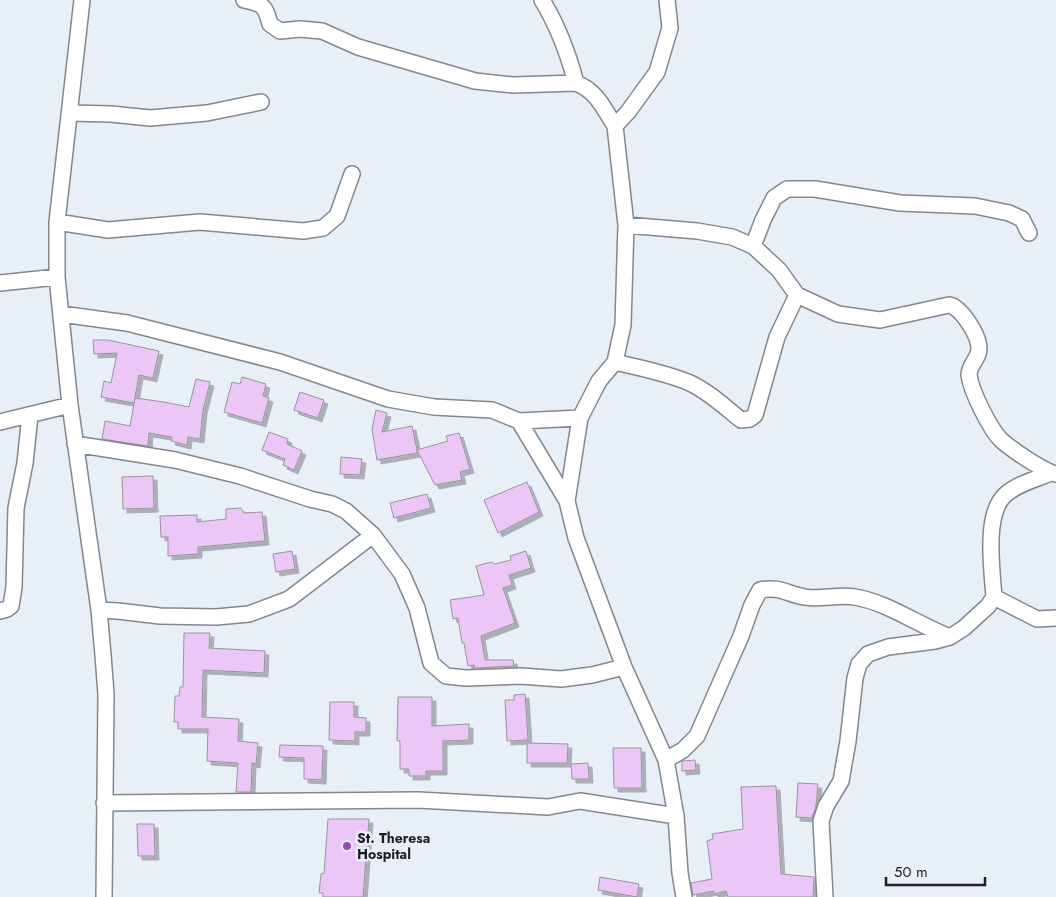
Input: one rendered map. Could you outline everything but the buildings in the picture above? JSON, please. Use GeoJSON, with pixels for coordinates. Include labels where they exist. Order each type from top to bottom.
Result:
{"type":"FeatureCollection","features":[{"type":"Feature","properties":{"kind":"street"},"geometry":{"type":"LineString","coordinates":[[82,0],[57,222],[57,277],[70,406],[99,610],[106,694],[104,897]]}},
{"type":"Feature","properties":{"kind":"street"},"geometry":{"type":"LineString","coordinates":[[244,0],[260,3],[266,10],[270,24],[280,31],[300,29],[322,31],[358,47],[475,82],[513,85],[576,83],[586,86],[594,93],[616,126],[626,225],[622,325],[615,362],[598,381],[580,418],[567,501]]}},
{"type":"Feature","properties":{"kind":"street"},"geometry":{"type":"LineString","coordinates":[[542,0],[554,19],[564,43],[576,83]]}},
{"type":"Feature","properties":{"kind":"street"},"geometry":{"type":"LineString","coordinates":[[616,126],[657,72],[670,28],[667,0]]}},
{"type":"Feature","properties":{"kind":"street"},"geometry":{"type":"LineString","coordinates":[[70,113],[111,114],[150,118],[207,113],[260,102]]}},
{"type":"Feature","properties":{"kind":"street"},"geometry":{"type":"LineString","coordinates":[[57,222],[108,230],[200,222],[303,231],[323,228],[337,216],[352,174]]}},
{"type":"Feature","properties":{"kind":"street"},"geometry":{"type":"LineString","coordinates":[[753,246],[774,198],[787,189],[815,189],[900,203],[975,206],[1009,213],[1022,219],[1028,233]]}},
{"type":"Feature","properties":{"kind":"street"},"geometry":{"type":"LineString","coordinates":[[626,225],[697,230],[732,237],[753,246],[779,270],[797,295],[838,314],[880,320],[949,305],[954,306],[976,334],[979,346],[978,355],[972,364],[969,374],[979,405],[1000,439],[1054,474]]}},
{"type":"Feature","properties":{"kind":"street"},"geometry":{"type":"LineString","coordinates":[[0,283],[57,277]]}},
{"type":"Feature","properties":{"kind":"street"},"geometry":{"type":"LineString","coordinates":[[615,362],[658,372],[691,383],[714,398],[741,420],[750,419],[755,415],[778,337],[797,295]]}},
{"type":"Feature","properties":{"kind":"street"},"geometry":{"type":"LineString","coordinates":[[61,314],[128,323],[280,362],[388,399],[434,407],[492,410],[518,421],[580,418]]}},
{"type":"Feature","properties":{"kind":"street"},"geometry":{"type":"LineString","coordinates":[[0,422],[70,406]]}},
{"type":"Feature","properties":{"kind":"street"},"geometry":{"type":"LineString","coordinates":[[0,610],[11,606],[14,587],[16,508],[25,463],[30,415]]}},
{"type":"Feature","properties":{"kind":"street"},"geometry":{"type":"LineString","coordinates":[[518,421],[567,501],[576,538],[624,667],[666,760],[676,816],[680,873],[684,897]]}},
{"type":"Feature","properties":{"kind":"street"},"geometry":{"type":"LineString","coordinates":[[75,444],[175,460],[240,476],[310,499],[332,504],[346,511],[373,535],[402,574],[418,608],[432,663],[446,676],[466,678],[521,676],[561,678],[592,675],[624,667]]}},
{"type":"Feature","properties":{"kind":"street"},"geometry":{"type":"LineString","coordinates":[[825,897],[821,820],[826,806],[841,781],[848,741],[854,678],[859,664],[868,654],[888,647],[935,641],[950,637],[964,628],[988,606],[994,596],[992,528],[996,508],[1005,495],[1024,484],[1054,474]]}},
{"type":"Feature","properties":{"kind":"street"},"geometry":{"type":"LineString","coordinates":[[99,610],[160,616],[250,614],[289,599],[373,535]]}},
{"type":"Feature","properties":{"kind":"street"},"geometry":{"type":"LineString","coordinates":[[666,760],[682,750],[697,736],[760,590],[773,588],[806,598],[854,597],[889,607],[936,632],[950,637]]}},
{"type":"Feature","properties":{"kind":"street"},"geometry":{"type":"LineString","coordinates":[[994,596],[1037,619],[1056,618]]}},
{"type":"Feature","properties":{"kind":"street"},"geometry":{"type":"LineString","coordinates":[[104,803],[418,800],[548,807],[580,801],[676,816]]}},
{"type":"Feature","properties":{"kind":"place","name":"St. Theresa Hospital"},"geometry":{"type":"Point","coordinates":[347,846]}}]}
